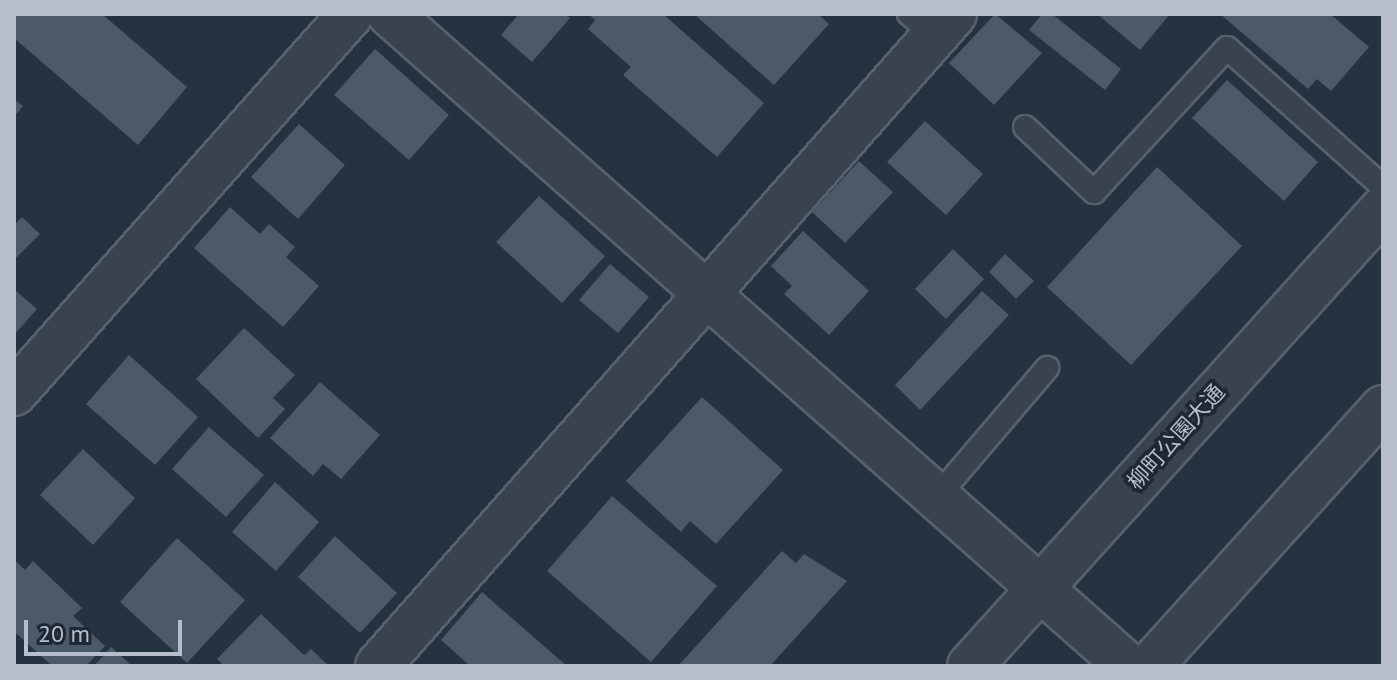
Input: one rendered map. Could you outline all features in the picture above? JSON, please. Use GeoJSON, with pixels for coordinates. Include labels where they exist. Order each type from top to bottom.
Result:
{"type":"FeatureCollection","features":[{"type":"Feature","properties":{"kind":"street"},"geometry":{"type":"LineString","coordinates":[[14,393],[351,14]]}},
{"type":"Feature","properties":{"kind":"street"},"geometry":{"type":"LineString","coordinates":[[390,14],[1128,666]]}},
{"type":"Feature","properties":{"kind":"street"},"geometry":{"type":"LineString","coordinates":[[378,666],[708,295],[933,21]]}},
{"type":"Feature","properties":{"kind":"street","name":"柳町公園大通"},"geometry":{"type":"LineString","coordinates":[[970,666],[1383,209]]}},
{"type":"Feature","properties":{"kind":"street"},"geometry":{"type":"LineString","coordinates":[[1150,666],[1383,408]]}},
{"type":"Feature","properties":{"kind":"lane"},"geometry":{"type":"LineString","coordinates":[[1025,127],[1094,192],[1227,48],[1383,187]]}},
{"type":"Feature","properties":{"kind":"lane"},"geometry":{"type":"LineString","coordinates":[[937,497],[1047,368]]}},
{"type":"Feature","properties":{"kind":"building"},"geometry":{"type":"Polygon","coordinates":[[[14,14],[102,14],[187,87],[138,145],[14,38],[14,14]]]}},
{"type":"Feature","properties":{"kind":"building"},"geometry":{"type":"Polygon","coordinates":[[[519,14],[565,14],[570,18],[532,62],[501,35],[519,14]]]}},
{"type":"Feature","properties":{"kind":"building"},"geometry":{"type":"Polygon","coordinates":[[[588,14],[663,14],[764,103],[717,157],[623,75],[631,67],[588,29],[595,20],[588,14]]]}},
{"type":"Feature","properties":{"kind":"building"},"geometry":{"type":"Polygon","coordinates":[[[694,14],[818,14],[829,24],[774,85],[694,14]]]}},
{"type":"Feature","properties":{"kind":"building"},"geometry":{"type":"Polygon","coordinates":[[[995,14],[1042,53],[994,105],[949,63],[995,14]]]}},
{"type":"Feature","properties":{"kind":"building"},"geometry":{"type":"Polygon","coordinates":[[[1042,14],[1052,14],[1121,69],[1105,90],[1029,30],[1042,14]]]}},
{"type":"Feature","properties":{"kind":"building"},"geometry":{"type":"Polygon","coordinates":[[[1097,14],[1170,14],[1140,50],[1097,14]]]}},
{"type":"Feature","properties":{"kind":"building"},"geometry":{"type":"Polygon","coordinates":[[[1220,14],[1330,14],[1369,47],[1331,91],[1317,79],[1308,89],[1220,14]]]}},
{"type":"Feature","properties":{"kind":"building"},"geometry":{"type":"Polygon","coordinates":[[[375,49],[449,115],[409,160],[334,95],[375,49]]]}},
{"type":"Feature","properties":{"kind":"building"},"geometry":{"type":"Polygon","coordinates":[[[1227,80],[1318,162],[1284,201],[1192,118],[1227,80]]]}},
{"type":"Feature","properties":{"kind":"building"},"geometry":{"type":"Polygon","coordinates":[[[14,99],[23,106],[14,117],[14,99]]]}},
{"type":"Feature","properties":{"kind":"building"},"geometry":{"type":"Polygon","coordinates":[[[925,121],[983,174],[946,215],[887,162],[925,121]]]}},
{"type":"Feature","properties":{"kind":"building"},"geometry":{"type":"Polygon","coordinates":[[[299,124],[345,165],[298,219],[251,177],[299,124]]]}},
{"type":"Feature","properties":{"kind":"building"},"geometry":{"type":"Polygon","coordinates":[[[859,161],[893,192],[845,243],[812,212],[859,161]]]}},
{"type":"Feature","properties":{"kind":"building"},"geometry":{"type":"Polygon","coordinates":[[[1157,167],[1242,246],[1131,365],[1047,287],[1157,167]]]}},
{"type":"Feature","properties":{"kind":"building"},"geometry":{"type":"Polygon","coordinates":[[[539,196],[605,256],[562,303],[496,242],[539,196]]]}},
{"type":"Feature","properties":{"kind":"building"},"geometry":{"type":"Polygon","coordinates":[[[230,207],[260,234],[269,224],[295,247],[286,257],[319,286],[283,327],[194,248],[230,207]]]}},
{"type":"Feature","properties":{"kind":"building"},"geometry":{"type":"Polygon","coordinates":[[[22,217],[40,234],[14,260],[14,225],[22,217]]]}},
{"type":"Feature","properties":{"kind":"building"},"geometry":{"type":"Polygon","coordinates":[[[803,231],[869,291],[829,335],[784,294],[792,286],[771,266],[803,231]]]}},
{"type":"Feature","properties":{"kind":"building"},"geometry":{"type":"Polygon","coordinates":[[[953,249],[984,279],[946,319],[915,289],[953,249]]]}},
{"type":"Feature","properties":{"kind":"building"},"geometry":{"type":"Polygon","coordinates":[[[1005,254],[1034,281],[1016,299],[989,272],[1005,254]]]}},
{"type":"Feature","properties":{"kind":"building"},"geometry":{"type":"Polygon","coordinates":[[[610,264],[649,297],[618,333],[579,300],[610,264]]]}},
{"type":"Feature","properties":{"kind":"building"},"geometry":{"type":"Polygon","coordinates":[[[14,289],[37,309],[14,335],[14,289]]]}},
{"type":"Feature","properties":{"kind":"building"},"geometry":{"type":"Polygon","coordinates":[[[982,291],[1009,315],[920,410],[895,385],[982,291]]]}},
{"type":"Feature","properties":{"kind":"building"},"geometry":{"type":"Polygon","coordinates":[[[244,328],[295,375],[273,398],[285,409],[258,438],[196,379],[244,328]]]}},
{"type":"Feature","properties":{"kind":"building"},"geometry":{"type":"Polygon","coordinates":[[[129,355],[198,417],[155,465],[86,404],[129,355]]]}},
{"type":"Feature","properties":{"kind":"building"},"geometry":{"type":"Polygon","coordinates":[[[320,382],[380,435],[341,479],[323,464],[313,476],[270,438],[320,382]]]}},
{"type":"Feature","properties":{"kind":"building"},"geometry":{"type":"Polygon","coordinates":[[[702,397],[783,470],[716,544],[690,521],[681,532],[626,481],[702,397]]]}},
{"type":"Feature","properties":{"kind":"building"},"geometry":{"type":"Polygon","coordinates":[[[209,427],[264,475],[226,517],[172,469],[209,427]]]}},
{"type":"Feature","properties":{"kind":"building"},"geometry":{"type":"Polygon","coordinates":[[[83,449],[135,498],[93,545],[40,495],[83,449]]]}},
{"type":"Feature","properties":{"kind":"building"},"geometry":{"type":"Polygon","coordinates":[[[275,482],[319,522],[276,571],[232,532],[275,482]]]}},
{"type":"Feature","properties":{"kind":"building"},"geometry":{"type":"Polygon","coordinates":[[[612,496],[717,586],[651,662],[547,571],[612,496]]]}},
{"type":"Feature","properties":{"kind":"building"},"geometry":{"type":"Polygon","coordinates":[[[335,536],[397,593],[360,633],[298,577],[335,536]]]}},
{"type":"Feature","properties":{"kind":"building"},"geometry":{"type":"Polygon","coordinates":[[[177,538],[245,600],[187,663],[120,602],[177,538]]]}},
{"type":"Feature","properties":{"kind":"building"},"geometry":{"type":"Polygon","coordinates":[[[782,551],[796,563],[804,554],[847,581],[770,666],[678,666],[782,551]]]}},
{"type":"Feature","properties":{"kind":"building"},"geometry":{"type":"Polygon","coordinates":[[[14,559],[25,570],[33,561],[82,608],[73,616],[105,646],[86,666],[52,666],[17,634],[14,637],[14,559]]]}},
{"type":"Feature","properties":{"kind":"building"},"geometry":{"type":"Polygon","coordinates":[[[482,592],[567,666],[470,666],[441,640],[482,592]]]}},
{"type":"Feature","properties":{"kind":"building"},"geometry":{"type":"Polygon","coordinates":[[[261,614],[304,655],[311,649],[329,666],[224,666],[217,659],[261,614]]]}},
{"type":"Feature","properties":{"kind":"building"},"geometry":{"type":"Polygon","coordinates":[[[111,647],[132,666],[94,666],[111,647]]]}}]}
